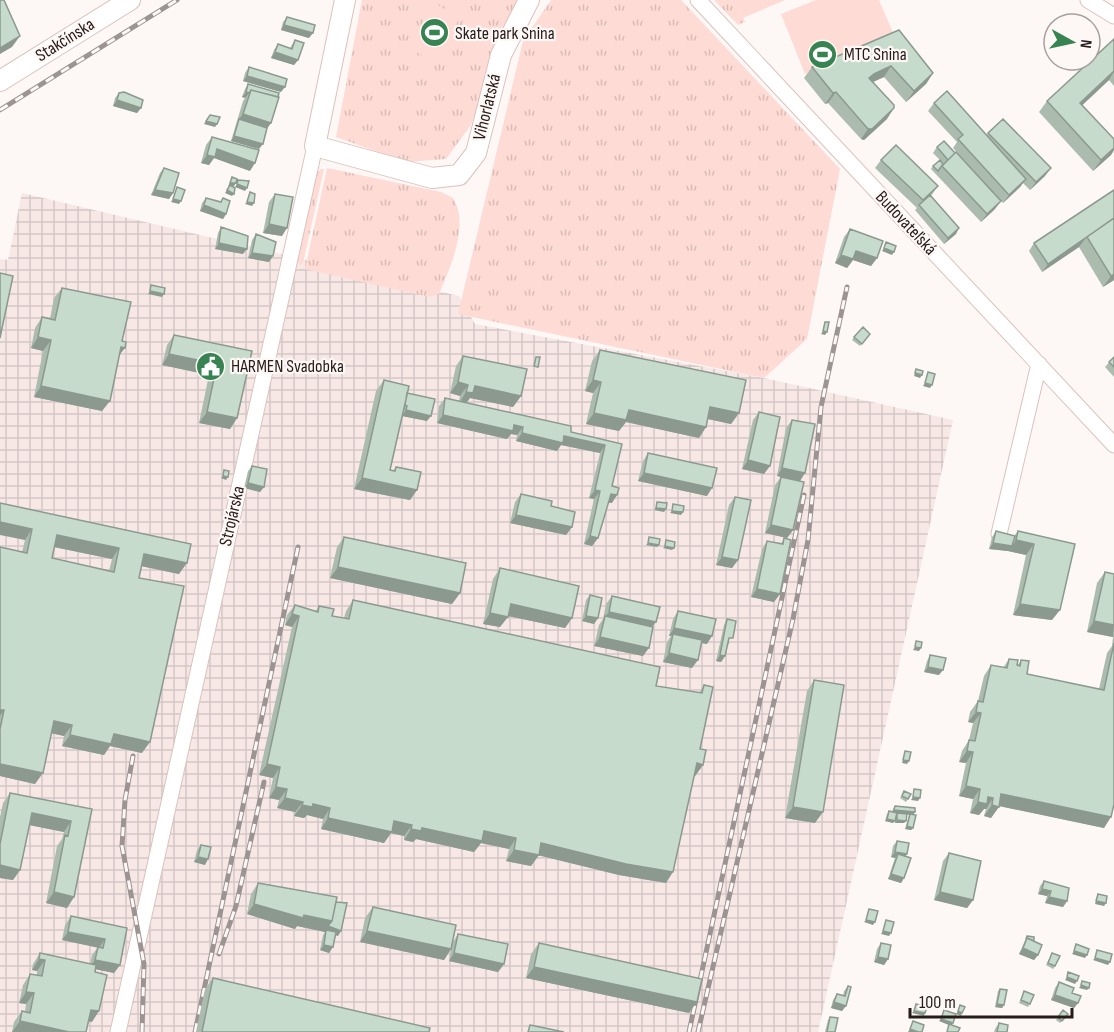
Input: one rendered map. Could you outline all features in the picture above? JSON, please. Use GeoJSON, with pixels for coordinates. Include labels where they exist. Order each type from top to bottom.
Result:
{"type":"FeatureCollection","features":[{"type":"Feature","properties":{"kind":"main road","name":"Stakčínska"},"geometry":{"type":"LineString","coordinates":[[0,81],[110,6],[130,0]]}},
{"type":"Feature","properties":{"kind":"main road","name":"Strojárska"},"geometry":{"type":"LineString","coordinates":[[315,146],[345,0]]}},
{"type":"Feature","properties":{"kind":"main road","name":"Vihorlatská"},"geometry":{"type":"LineString","coordinates":[[315,146],[432,178],[459,175],[476,153],[501,55],[520,12],[529,0]]}},
{"type":"Feature","properties":{"kind":"street","name":"Budovateľská"},"geometry":{"type":"LineString","coordinates":[[698,0],[1114,445]]}},
{"type":"Feature","properties":{"kind":"street"},"geometry":{"type":"LineString","coordinates":[[1088,0],[1114,16]]}},
{"type":"Feature","properties":{"kind":"street","name":"Strojárska"},"geometry":{"type":"LineString","coordinates":[[118,1032],[315,146]]}},
{"type":"Feature","properties":{"kind":"street"},"geometry":{"type":"LineString","coordinates":[[999,534],[1039,364]]}},
{"type":"Feature","properties":{"kind":"shaded area"},"geometry":{"type":"Polygon","coordinates":[[[22,193],[459,296],[475,324],[764,378],[953,420],[818,1032],[0,1032],[0,259],[8,260],[22,193]]]}},
{"type":"Feature","properties":{"kind":"green space"},"geometry":{"type":"Polygon","coordinates":[[[362,0],[520,0],[471,125],[446,159],[406,162],[336,137],[362,0]]]}},
{"type":"Feature","properties":{"kind":"green space"},"geometry":{"type":"Polygon","coordinates":[[[551,0],[681,0],[840,169],[807,339],[764,378],[458,314],[523,41],[551,0]]]}},
{"type":"Feature","properties":{"kind":"green space"},"geometry":{"type":"Polygon","coordinates":[[[714,0],[735,0],[745,22],[738,25],[714,0]]]}},
{"type":"Feature","properties":{"kind":"green space"},"geometry":{"type":"Polygon","coordinates":[[[735,0],[785,0],[743,18],[735,0]]]}},
{"type":"Feature","properties":{"kind":"green space","name":"MTC Snina"},"geometry":{"type":"Polygon","coordinates":[[[816,0],[879,0],[894,35],[805,74],[781,14],[816,0]]]}},
{"type":"Feature","properties":{"kind":"green space","name":"Skate park Snina"},"geometry":{"type":"Polygon","coordinates":[[[435,3],[459,19],[435,63],[407,47],[435,3]]]}},
{"type":"Feature","properties":{"kind":"green space"},"geometry":{"type":"Polygon","coordinates":[[[327,168],[441,192],[453,198],[460,220],[459,233],[453,259],[439,294],[429,297],[305,269],[327,168]]]}},
{"type":"Feature","properties":{"kind":"green space"},"geometry":{"type":"Polygon","coordinates":[[[324,169],[303,263],[300,265],[296,262],[313,177],[324,169]]]}},
{"type":"Feature","properties":{"kind":"building"},"geometry":{"type":"Polygon","coordinates":[[[0,0],[4,0],[20,36],[0,48],[0,0]]]}},
{"type":"Feature","properties":{"kind":"building"},"geometry":{"type":"Polygon","coordinates":[[[287,17],[315,25],[313,33],[284,25],[287,17]]]}},
{"type":"Feature","properties":{"kind":"building"},"geometry":{"type":"Polygon","coordinates":[[[899,30],[933,73],[914,91],[891,66],[869,78],[894,105],[894,108],[872,129],[868,129],[836,92],[833,93],[812,67],[899,30]]]}},
{"type":"Feature","properties":{"kind":"building"},"geometry":{"type":"Polygon","coordinates":[[[1114,39],[1114,71],[1080,103],[1114,139],[1114,148],[1101,160],[1047,101],[1078,72],[1102,72],[1102,50],[1114,39]]]}},
{"type":"Feature","properties":{"kind":"building"},"geometry":{"type":"Polygon","coordinates":[[[295,40],[304,43],[298,60],[275,52],[278,44],[292,49],[295,40]]]}},
{"type":"Feature","properties":{"kind":"building"},"geometry":{"type":"Polygon","coordinates":[[[249,67],[287,79],[285,87],[247,76],[249,67]]]}},
{"type":"Feature","properties":{"kind":"building"},"geometry":{"type":"Polygon","coordinates":[[[248,84],[279,93],[278,97],[251,90],[249,93],[246,92],[248,84]]]}},
{"type":"Feature","properties":{"kind":"building"},"geometry":{"type":"Polygon","coordinates":[[[251,90],[279,97],[271,123],[243,114],[251,90]]]}},
{"type":"Feature","properties":{"kind":"building"},"geometry":{"type":"Polygon","coordinates":[[[947,91],[1026,179],[1009,195],[958,139],[963,135],[934,103],[947,91]]]}},
{"type":"Feature","properties":{"kind":"building"},"geometry":{"type":"Polygon","coordinates":[[[124,92],[143,100],[141,108],[117,100],[119,93],[124,92]]]}},
{"type":"Feature","properties":{"kind":"building"},"geometry":{"type":"Polygon","coordinates":[[[210,115],[220,117],[217,124],[206,121],[210,115]]]}},
{"type":"Feature","properties":{"kind":"building"},"geometry":{"type":"Polygon","coordinates":[[[239,119],[267,128],[263,144],[234,136],[239,119]]]}},
{"type":"Feature","properties":{"kind":"building"},"geometry":{"type":"Polygon","coordinates":[[[1003,119],[1051,168],[1036,182],[988,133],[1003,119]]]}},
{"type":"Feature","properties":{"kind":"building"},"geometry":{"type":"Polygon","coordinates":[[[212,137],[259,150],[255,163],[217,149],[215,157],[207,155],[212,137]]]}},
{"type":"Feature","properties":{"kind":"building"},"geometry":{"type":"Polygon","coordinates":[[[944,141],[955,153],[948,160],[937,147],[944,141]]]}},
{"type":"Feature","properties":{"kind":"building"},"geometry":{"type":"Polygon","coordinates":[[[896,145],[938,186],[923,200],[881,160],[896,145]]]}},
{"type":"Feature","properties":{"kind":"building"},"geometry":{"type":"Polygon","coordinates":[[[956,152],[1001,201],[987,214],[942,166],[956,152]]]}},
{"type":"Feature","properties":{"kind":"building"},"geometry":{"type":"Polygon","coordinates":[[[940,160],[943,164],[938,171],[933,166],[940,160]]]}},
{"type":"Feature","properties":{"kind":"building"},"geometry":{"type":"Polygon","coordinates":[[[164,168],[179,173],[173,193],[155,190],[164,168]]]}},
{"type":"Feature","properties":{"kind":"building"},"geometry":{"type":"Polygon","coordinates":[[[232,177],[237,179],[236,183],[230,183],[232,177]]]}},
{"type":"Feature","properties":{"kind":"building"},"geometry":{"type":"Polygon","coordinates":[[[238,180],[249,181],[247,188],[237,184],[238,180]]]}},
{"type":"Feature","properties":{"kind":"building"},"geometry":{"type":"Polygon","coordinates":[[[230,185],[235,188],[234,194],[227,190],[230,185]]]}},
{"type":"Feature","properties":{"kind":"building"},"geometry":{"type":"Polygon","coordinates":[[[177,187],[185,190],[181,201],[173,199],[177,187]]]}},
{"type":"Feature","properties":{"kind":"building"},"geometry":{"type":"Polygon","coordinates":[[[1114,190],[1114,218],[1048,264],[1034,243],[1114,190]]]}},
{"type":"Feature","properties":{"kind":"building"},"geometry":{"type":"Polygon","coordinates":[[[250,192],[255,194],[254,203],[247,202],[250,192]]]}},
{"type":"Feature","properties":{"kind":"building"},"geometry":{"type":"Polygon","coordinates":[[[275,194],[293,197],[287,228],[269,224],[275,194]]]}},
{"type":"Feature","properties":{"kind":"building"},"geometry":{"type":"Polygon","coordinates":[[[930,195],[959,228],[948,238],[919,205],[930,195]]]}},
{"type":"Feature","properties":{"kind":"building"},"geometry":{"type":"Polygon","coordinates":[[[206,198],[221,202],[223,198],[230,201],[226,214],[204,205],[206,198]]]}},
{"type":"Feature","properties":{"kind":"building"},"geometry":{"type":"Polygon","coordinates":[[[1114,218],[1114,274],[1111,276],[1087,237],[1114,218]]]}},
{"type":"Feature","properties":{"kind":"building"},"geometry":{"type":"Polygon","coordinates":[[[221,227],[248,236],[247,249],[219,243],[221,227]]]}},
{"type":"Feature","properties":{"kind":"building"},"geometry":{"type":"Polygon","coordinates":[[[850,229],[883,241],[877,258],[856,251],[853,259],[841,255],[850,229]]]}},
{"type":"Feature","properties":{"kind":"building"},"geometry":{"type":"Polygon","coordinates":[[[256,234],[276,242],[273,256],[252,253],[256,234]]]}},
{"type":"Feature","properties":{"kind":"building"},"geometry":{"type":"Polygon","coordinates":[[[886,242],[896,246],[894,252],[884,248],[886,242]]]}},
{"type":"Feature","properties":{"kind":"building"},"geometry":{"type":"Polygon","coordinates":[[[0,273],[13,276],[0,338],[0,273]]]}},
{"type":"Feature","properties":{"kind":"building"},"geometry":{"type":"Polygon","coordinates":[[[151,285],[165,288],[164,294],[150,291],[151,285]]]}},
{"type":"Feature","properties":{"kind":"building"},"geometry":{"type":"Polygon","coordinates":[[[62,288],[131,302],[122,341],[126,342],[125,348],[121,347],[110,401],[41,386],[51,340],[38,337],[42,317],[55,320],[62,288]]]}},
{"type":"Feature","properties":{"kind":"building"},"geometry":{"type":"Polygon","coordinates":[[[825,322],[829,322],[827,332],[823,331],[825,322]]]}},
{"type":"Feature","properties":{"kind":"building"},"geometry":{"type":"Polygon","coordinates":[[[863,327],[870,334],[862,344],[854,337],[863,327]]]}},
{"type":"Feature","properties":{"kind":"building"},"geometry":{"type":"Polygon","coordinates":[[[174,335],[252,351],[237,418],[207,412],[217,364],[169,354],[174,335]]]}},
{"type":"Feature","properties":{"kind":"building"},"geometry":{"type":"Polygon","coordinates":[[[600,350],[746,380],[739,413],[710,407],[706,427],[629,410],[626,420],[594,413],[601,382],[593,380],[600,350]]]}},
{"type":"Feature","properties":{"kind":"building"},"geometry":{"type":"Polygon","coordinates":[[[463,356],[527,369],[521,396],[475,386],[473,393],[466,392],[468,385],[458,382],[463,356]]]}},
{"type":"Feature","properties":{"kind":"building"},"geometry":{"type":"Polygon","coordinates":[[[536,357],[540,357],[538,367],[534,366],[536,357]]]}},
{"type":"Feature","properties":{"kind":"building"},"geometry":{"type":"Polygon","coordinates":[[[1114,357],[1114,367],[1109,362],[1114,357]]]}},
{"type":"Feature","properties":{"kind":"building"},"geometry":{"type":"Polygon","coordinates":[[[916,369],[923,371],[922,375],[915,373],[916,369]]]}},
{"type":"Feature","properties":{"kind":"building"},"geometry":{"type":"Polygon","coordinates":[[[928,372],[935,374],[932,385],[925,383],[928,372]]]}},
{"type":"Feature","properties":{"kind":"building"},"geometry":{"type":"Polygon","coordinates":[[[384,380],[409,386],[390,470],[395,471],[396,467],[421,472],[417,490],[362,478],[384,380]]]}},
{"type":"Feature","properties":{"kind":"building"},"geometry":{"type":"Polygon","coordinates":[[[407,393],[435,399],[431,416],[406,410],[407,393]]]}},
{"type":"Feature","properties":{"kind":"building"},"geometry":{"type":"Polygon","coordinates":[[[445,398],[571,426],[571,432],[622,444],[612,486],[619,488],[617,495],[611,494],[598,538],[590,536],[600,491],[595,490],[605,445],[564,436],[563,443],[522,433],[523,427],[514,425],[513,431],[443,415],[445,398]]]}},
{"type":"Feature","properties":{"kind":"building"},"geometry":{"type":"Polygon","coordinates":[[[759,412],[780,417],[770,466],[748,460],[759,412]]]}},
{"type":"Feature","properties":{"kind":"building"},"geometry":{"type":"Polygon","coordinates":[[[792,420],[815,424],[805,473],[782,468],[792,420]]]}},
{"type":"Feature","properties":{"kind":"building"},"geometry":{"type":"Polygon","coordinates":[[[648,453],[717,468],[712,488],[644,473],[648,453]]]}},
{"type":"Feature","properties":{"kind":"building"},"geometry":{"type":"Polygon","coordinates":[[[252,466],[267,469],[264,487],[248,483],[252,466]]]}},
{"type":"Feature","properties":{"kind":"building"},"geometry":{"type":"Polygon","coordinates":[[[224,470],[229,471],[228,477],[223,476],[224,470]]]}},
{"type":"Feature","properties":{"kind":"building"},"geometry":{"type":"Polygon","coordinates":[[[781,477],[804,482],[793,530],[771,525],[781,477]]]}},
{"type":"Feature","properties":{"kind":"building"},"geometry":{"type":"Polygon","coordinates":[[[521,494],[552,501],[551,506],[575,512],[572,527],[516,515],[521,494]]]}},
{"type":"Feature","properties":{"kind":"building"},"geometry":{"type":"Polygon","coordinates":[[[735,497],[751,500],[738,560],[722,557],[735,497]]]}},
{"type":"Feature","properties":{"kind":"building"},"geometry":{"type":"Polygon","coordinates":[[[657,502],[667,503],[666,509],[656,508],[657,502]]]}},
{"type":"Feature","properties":{"kind":"building"},"geometry":{"type":"Polygon","coordinates":[[[0,503],[191,544],[187,563],[144,554],[139,578],[184,586],[150,742],[114,734],[111,744],[70,735],[72,725],[54,721],[43,773],[0,764],[0,729],[4,710],[0,710],[0,547],[27,553],[32,529],[0,522],[0,503]],[[57,535],[52,558],[114,572],[119,548],[57,535]]]}},
{"type":"Feature","properties":{"kind":"building"},"geometry":{"type":"Polygon","coordinates":[[[673,504],[684,506],[683,512],[672,511],[673,504]]]}},
{"type":"Feature","properties":{"kind":"building"},"geometry":{"type":"Polygon","coordinates":[[[996,531],[1015,536],[1012,546],[993,543],[996,531]]]}},
{"type":"Feature","properties":{"kind":"building"},"geometry":{"type":"Polygon","coordinates":[[[1018,531],[1075,544],[1060,610],[1020,604],[1034,544],[1016,540],[1018,531]]]}},
{"type":"Feature","properties":{"kind":"building"},"geometry":{"type":"Polygon","coordinates":[[[344,537],[466,563],[460,593],[338,567],[344,537]]]}},
{"type":"Feature","properties":{"kind":"building"},"geometry":{"type":"Polygon","coordinates":[[[649,537],[660,539],[659,545],[648,543],[649,537]]]}},
{"type":"Feature","properties":{"kind":"building"},"geometry":{"type":"Polygon","coordinates":[[[784,538],[791,540],[780,594],[757,589],[767,541],[783,544],[784,538]]]}},
{"type":"Feature","properties":{"kind":"building"},"geometry":{"type":"Polygon","coordinates":[[[666,540],[675,542],[674,548],[665,546],[666,540]]]}},
{"type":"Feature","properties":{"kind":"building"},"geometry":{"type":"Polygon","coordinates":[[[500,568],[579,586],[572,618],[511,604],[508,617],[490,613],[500,568]]]}},
{"type":"Feature","properties":{"kind":"building"},"geometry":{"type":"Polygon","coordinates":[[[1105,572],[1114,574],[1114,625],[1094,621],[1105,572]]]}},
{"type":"Feature","properties":{"kind":"building"},"geometry":{"type":"Polygon","coordinates":[[[590,595],[602,598],[598,618],[586,616],[590,595]]]}},
{"type":"Feature","properties":{"kind":"building"},"geometry":{"type":"Polygon","coordinates":[[[612,596],[660,607],[656,622],[609,612],[612,596]]]}},
{"type":"Feature","properties":{"kind":"building"},"geometry":{"type":"Polygon","coordinates":[[[353,600],[660,667],[656,686],[702,693],[704,685],[713,687],[700,749],[706,750],[703,765],[697,763],[673,872],[626,864],[541,843],[539,855],[514,850],[516,838],[484,831],[482,841],[422,828],[421,831],[411,829],[412,825],[394,821],[392,832],[328,818],[330,808],[313,804],[312,807],[302,805],[303,802],[285,798],[287,789],[276,787],[280,767],[267,764],[299,616],[292,614],[295,605],[318,612],[319,606],[334,609],[332,616],[349,619],[353,600]]]}},
{"type":"Feature","properties":{"kind":"building"},"geometry":{"type":"Polygon","coordinates":[[[678,611],[716,619],[712,636],[674,628],[678,611]]]}},
{"type":"Feature","properties":{"kind":"building"},"geometry":{"type":"Polygon","coordinates":[[[605,616],[653,627],[649,648],[600,637],[605,616]]]}},
{"type":"Feature","properties":{"kind":"building"},"geometry":{"type":"Polygon","coordinates":[[[727,619],[736,621],[733,638],[729,638],[725,656],[720,655],[727,619]]]}},
{"type":"Feature","properties":{"kind":"building"},"geometry":{"type":"Polygon","coordinates":[[[673,634],[702,640],[698,660],[669,653],[673,634]]]}},
{"type":"Feature","properties":{"kind":"building"},"geometry":{"type":"Polygon","coordinates":[[[916,641],[922,642],[921,648],[915,647],[916,641]]]}},
{"type":"Feature","properties":{"kind":"building"},"geometry":{"type":"Polygon","coordinates":[[[1114,643],[1114,804],[1111,817],[1001,794],[999,807],[992,805],[993,798],[988,797],[987,804],[978,802],[980,789],[966,786],[973,752],[967,751],[969,740],[975,741],[981,713],[976,712],[978,701],[983,702],[991,665],[1007,668],[1009,659],[1018,660],[1017,665],[1020,666],[1021,660],[1029,661],[1027,674],[1104,690],[1114,643]]]}},
{"type":"Feature","properties":{"kind":"building"},"geometry":{"type":"Polygon","coordinates":[[[930,655],[946,658],[943,670],[928,667],[930,655]]]}},
{"type":"Feature","properties":{"kind":"building"},"geometry":{"type":"Polygon","coordinates":[[[814,680],[844,685],[823,812],[793,807],[814,680]]]}},
{"type":"Feature","properties":{"kind":"building"},"geometry":{"type":"Polygon","coordinates":[[[905,751],[911,752],[909,761],[903,760],[905,751]]]}},
{"type":"Feature","properties":{"kind":"building"},"geometry":{"type":"Polygon","coordinates":[[[914,789],[921,790],[920,798],[913,797],[914,789]]]}},
{"type":"Feature","properties":{"kind":"building"},"geometry":{"type":"Polygon","coordinates":[[[904,791],[911,794],[908,799],[902,796],[904,791]]]}},
{"type":"Feature","properties":{"kind":"building"},"geometry":{"type":"Polygon","coordinates":[[[10,793],[92,809],[74,897],[54,892],[65,835],[68,836],[71,821],[32,813],[20,870],[0,865],[0,844],[10,793]]]}},
{"type":"Feature","properties":{"kind":"building"},"geometry":{"type":"Polygon","coordinates":[[[895,806],[915,808],[915,812],[894,810],[895,806]]]}},
{"type":"Feature","properties":{"kind":"building"},"geometry":{"type":"Polygon","coordinates":[[[889,811],[897,813],[895,821],[887,819],[889,811]]]}},
{"type":"Feature","properties":{"kind":"building"},"geometry":{"type":"Polygon","coordinates":[[[897,813],[907,814],[906,821],[897,820],[897,813]]]}},
{"type":"Feature","properties":{"kind":"building"},"geometry":{"type":"Polygon","coordinates":[[[910,814],[916,815],[913,828],[907,826],[910,814]]]}},
{"type":"Feature","properties":{"kind":"building"},"geometry":{"type":"Polygon","coordinates":[[[897,841],[909,843],[907,854],[895,852],[897,841]]]}},
{"type":"Feature","properties":{"kind":"building"},"geometry":{"type":"Polygon","coordinates":[[[201,845],[211,847],[208,859],[198,857],[201,845]]]}},
{"type":"Feature","properties":{"kind":"building"},"geometry":{"type":"Polygon","coordinates":[[[949,853],[981,861],[973,900],[940,892],[949,853]]]}},
{"type":"Feature","properties":{"kind":"building"},"geometry":{"type":"Polygon","coordinates":[[[898,854],[911,858],[904,878],[891,874],[898,854]]]}},
{"type":"Feature","properties":{"kind":"building"},"geometry":{"type":"Polygon","coordinates":[[[1044,881],[1069,888],[1067,901],[1049,897],[1051,891],[1042,889],[1044,881]]]}},
{"type":"Feature","properties":{"kind":"building"},"geometry":{"type":"Polygon","coordinates":[[[258,883],[337,897],[332,921],[304,915],[303,918],[254,904],[258,883]]]}},
{"type":"Feature","properties":{"kind":"building"},"geometry":{"type":"Polygon","coordinates":[[[1098,894],[1107,896],[1106,903],[1096,901],[1098,894]]]}},
{"type":"Feature","properties":{"kind":"building"},"geometry":{"type":"Polygon","coordinates":[[[336,902],[347,903],[341,931],[328,926],[332,921],[336,902]]]}},
{"type":"Feature","properties":{"kind":"building"},"geometry":{"type":"Polygon","coordinates":[[[373,907],[456,925],[451,949],[367,931],[373,907]]]}},
{"type":"Feature","properties":{"kind":"building"},"geometry":{"type":"Polygon","coordinates":[[[869,909],[878,911],[875,922],[866,920],[869,909]]]}},
{"type":"Feature","properties":{"kind":"building"},"geometry":{"type":"Polygon","coordinates":[[[71,916],[127,928],[120,965],[95,960],[98,947],[103,948],[105,939],[68,932],[71,916]]]}},
{"type":"Feature","properties":{"kind":"building"},"geometry":{"type":"Polygon","coordinates":[[[886,920],[894,922],[891,933],[883,931],[886,920]]]}},
{"type":"Feature","properties":{"kind":"building"},"geometry":{"type":"Polygon","coordinates":[[[326,930],[336,932],[333,947],[324,945],[326,930]]]}},
{"type":"Feature","properties":{"kind":"building"},"geometry":{"type":"Polygon","coordinates":[[[458,934],[508,944],[504,964],[454,953],[458,934]]]}},
{"type":"Feature","properties":{"kind":"building"},"geometry":{"type":"Polygon","coordinates":[[[1027,938],[1042,945],[1038,955],[1023,948],[1027,938]]]}},
{"type":"Feature","properties":{"kind":"building"},"geometry":{"type":"Polygon","coordinates":[[[539,943],[702,979],[697,1002],[534,967],[539,943]]]}},
{"type":"Feature","properties":{"kind":"building"},"geometry":{"type":"Polygon","coordinates":[[[881,943],[891,945],[888,959],[878,957],[881,943]]]}},
{"type":"Feature","properties":{"kind":"building"},"geometry":{"type":"Polygon","coordinates":[[[1076,944],[1089,949],[1087,955],[1074,951],[1076,944]]]}},
{"type":"Feature","properties":{"kind":"building"},"geometry":{"type":"Polygon","coordinates":[[[1097,950],[1112,954],[1110,962],[1095,958],[1097,950]]]}},
{"type":"Feature","properties":{"kind":"building"},"geometry":{"type":"Polygon","coordinates":[[[40,953],[96,965],[95,972],[107,975],[99,1011],[91,1010],[86,1032],[69,1032],[20,1021],[22,1011],[30,1013],[34,993],[26,992],[30,974],[42,976],[45,960],[39,959],[40,953]]]}},
{"type":"Feature","properties":{"kind":"building"},"geometry":{"type":"Polygon","coordinates":[[[1052,953],[1060,956],[1055,966],[1048,963],[1052,953]]]}},
{"type":"Feature","properties":{"kind":"building"},"geometry":{"type":"Polygon","coordinates":[[[1068,972],[1079,976],[1077,981],[1067,977],[1068,972]]]}},
{"type":"Feature","properties":{"kind":"building"},"geometry":{"type":"Polygon","coordinates":[[[213,978],[430,1028],[429,1032],[202,1032],[213,978]]]}},
{"type":"Feature","properties":{"kind":"building"},"geometry":{"type":"Polygon","coordinates":[[[1082,981],[1090,983],[1089,988],[1081,985],[1082,981]]]}},
{"type":"Feature","properties":{"kind":"building"},"geometry":{"type":"Polygon","coordinates":[[[1059,982],[1074,988],[1072,993],[1081,996],[1078,1003],[1055,995],[1059,982]]]}},
{"type":"Feature","properties":{"kind":"building"},"geometry":{"type":"Polygon","coordinates":[[[848,986],[851,987],[846,1006],[834,1002],[837,994],[845,996],[848,986]]]}},
{"type":"Feature","properties":{"kind":"building"},"geometry":{"type":"Polygon","coordinates":[[[1000,989],[1007,990],[1004,1005],[997,1004],[1000,989]]]}},
{"type":"Feature","properties":{"kind":"building"},"geometry":{"type":"Polygon","coordinates":[[[1024,991],[1034,995],[1030,1004],[1021,1000],[1024,991]]]}},
{"type":"Feature","properties":{"kind":"building"},"geometry":{"type":"Polygon","coordinates":[[[916,1004],[927,1007],[925,1013],[914,1011],[916,1004]]]}},
{"type":"Feature","properties":{"kind":"building"},"geometry":{"type":"Polygon","coordinates":[[[960,1005],[965,1007],[962,1013],[958,1011],[960,1005]]]}},
{"type":"Feature","properties":{"kind":"building"},"geometry":{"type":"Polygon","coordinates":[[[944,1010],[956,1014],[953,1023],[941,1019],[944,1010]]]}},
{"type":"Feature","properties":{"kind":"building"},"geometry":{"type":"Polygon","coordinates":[[[1063,1010],[1068,1014],[1062,1021],[1058,1017],[1063,1010]]]}},
{"type":"Feature","properties":{"kind":"building"},"geometry":{"type":"Polygon","coordinates":[[[830,1017],[838,1018],[835,1032],[827,1032],[830,1017]]]}},
{"type":"Feature","properties":{"kind":"building"},"geometry":{"type":"Polygon","coordinates":[[[913,1021],[924,1025],[922,1032],[910,1029],[913,1021]]]}},
{"type":"Feature","properties":{"kind":"building"},"geometry":{"type":"Polygon","coordinates":[[[999,1023],[1008,1025],[1007,1032],[997,1032],[999,1023]]]}},
{"type":"Feature","properties":{"kind":"building"},"geometry":{"type":"Polygon","coordinates":[[[949,1024],[960,1028],[958,1032],[947,1032],[949,1024]]]}},
{"type":"Feature","properties":{"kind":"building"},"geometry":{"type":"Polygon","coordinates":[[[530,1025],[564,1032],[528,1032],[530,1025]]]}},
{"type":"Feature","properties":{"kind":"railway"},"geometry":{"type":"LineString","coordinates":[[0,110],[177,0]]}},
{"type":"Feature","properties":{"kind":"railway"},"geometry":{"type":"LineString","coordinates":[[698,1032],[793,619],[808,540],[821,407],[847,287]]}},
{"type":"Feature","properties":{"kind":"railway"},"geometry":{"type":"LineString","coordinates":[[689,1032],[804,495]]}},
{"type":"Feature","properties":{"kind":"railway"},"geometry":{"type":"LineString","coordinates":[[195,1032],[298,547]]}},
{"type":"Feature","properties":{"kind":"railway"},"geometry":{"type":"LineString","coordinates":[[133,756],[125,800],[122,846],[144,964],[142,1032]]}},
{"type":"Feature","properties":{"kind":"railway"},"geometry":{"type":"LineString","coordinates":[[219,954],[236,906],[264,782]]}},
{"type":"Feature","properties":{"kind":"place","name":"Skate park Snina"},"geometry":{"type":"Point","coordinates":[434,33]}},
{"type":"Feature","properties":{"kind":"place","name":"MTC Snina"},"geometry":{"type":"Point","coordinates":[823,54]}},
{"type":"Feature","properties":{"kind":"place","name":"HARMEN Svadobka"},"geometry":{"type":"Point","coordinates":[210,366]}}]}
